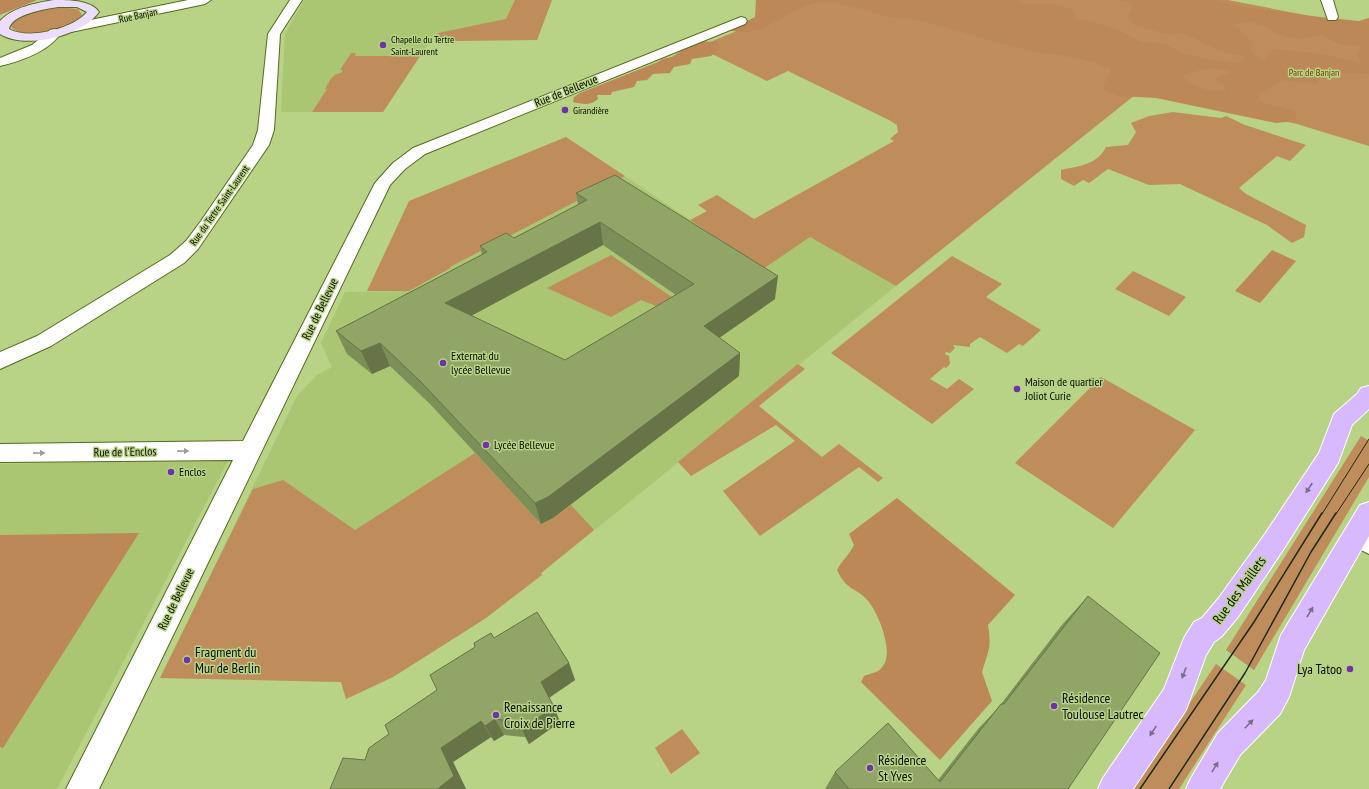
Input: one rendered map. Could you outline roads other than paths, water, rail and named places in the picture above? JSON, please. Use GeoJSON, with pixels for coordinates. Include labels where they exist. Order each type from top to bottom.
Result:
{"type":"FeatureCollection","features":[{"type":"Feature","properties":{"kind":"main road"},"geometry":{"type":"LineString","coordinates":[[0,21],[34,8],[60,2],[91,5],[92,14],[87,20],[71,28],[55,33],[28,37],[6,36],[1,27],[5,21],[14,16]]}},
{"type":"Feature","properties":{"kind":"main road","name":"Rue des Maillets"},"geometry":{"type":"LineString","coordinates":[[1114,789],[1174,699],[1194,648],[1204,632],[1212,627],[1228,608],[1330,456],[1342,420],[1365,400],[1369,394]]}},
{"type":"Feature","properties":{"kind":"main road"},"geometry":{"type":"LineString","coordinates":[[1202,789],[1229,744],[1269,703],[1279,687],[1290,645],[1365,530]]}},
{"type":"Feature","properties":{"kind":"street","name":"Rue Banjan"},"geometry":{"type":"LineString","coordinates":[[91,5],[124,11],[172,2],[205,0]]}},
{"type":"Feature","properties":{"kind":"street","name":"Rue du Tertre Saint-Laurent"},"geometry":{"type":"LineString","coordinates":[[0,361],[44,341],[177,258],[192,245],[261,145],[266,130],[274,34],[296,0]]}},
{"type":"Feature","properties":{"kind":"street"},"geometry":{"type":"LineString","coordinates":[[1327,0],[1332,17]]}},
{"type":"Feature","properties":{"kind":"street","name":"Rue Banjan"},"geometry":{"type":"LineString","coordinates":[[71,28],[172,2]]}},
{"type":"Feature","properties":{"kind":"street","name":"Rue de Bellevue"},"geometry":{"type":"LineString","coordinates":[[82,789],[383,183],[399,166],[419,151],[741,21]]}},
{"type":"Feature","properties":{"kind":"street"},"geometry":{"type":"LineString","coordinates":[[4,61],[38,48],[46,43],[55,33]]}},
{"type":"Feature","properties":{"kind":"street"},"geometry":{"type":"LineString","coordinates":[[4,61],[28,46],[32,40],[28,37]]}},
{"type":"Feature","properties":{"kind":"street","name":"Rue de l'Enclos"},"geometry":{"type":"LineString","coordinates":[[0,453],[250,450]]}},
{"type":"Feature","properties":{"kind":"tram line"},"geometry":{"type":"LineString","coordinates":[[1322,514],[1369,439]]}},
{"type":"Feature","properties":{"kind":"tram line"},"geometry":{"type":"LineString","coordinates":[[1336,514],[1369,464]]}},
{"type":"Feature","properties":{"kind":"tram line"},"geometry":{"type":"LineString","coordinates":[[1140,789],[1254,622],[1322,513]]}},
{"type":"Feature","properties":{"kind":"tram line"},"geometry":{"type":"LineString","coordinates":[[1169,789],[1245,673],[1311,552],[1336,513]]}},
{"type":"Feature","properties":{"kind":"place","name":"Chapelle du Tertre Saint-Laurent"},"geometry":{"type":"Point","coordinates":[383,45]}},
{"type":"Feature","properties":{"kind":"place","name":"Girandière"},"geometry":{"type":"Point","coordinates":[565,110]}},
{"type":"Feature","properties":{"kind":"place","name":"Externat du lycée Bellevue"},"geometry":{"type":"Point","coordinates":[443,363]}},
{"type":"Feature","properties":{"kind":"place","name":"Maison de quartier Joliot Curie"},"geometry":{"type":"Point","coordinates":[1017,389]}},
{"type":"Feature","properties":{"kind":"place","name":"Lycée Bellevue"},"geometry":{"type":"Point","coordinates":[486,445]}},
{"type":"Feature","properties":{"kind":"place","name":"Enclos"},"geometry":{"type":"Point","coordinates":[171,472]}},
{"type":"Feature","properties":{"kind":"place","name":"Fragment du Mur de Berlin"},"geometry":{"type":"Point","coordinates":[187,660]}},
{"type":"Feature","properties":{"kind":"place","name":"Lya Tatoo"},"geometry":{"type":"Point","coordinates":[1350,669]}},
{"type":"Feature","properties":{"kind":"place","name":"Résidence Toulouse Lautrec"},"geometry":{"type":"Point","coordinates":[1054,706]}},
{"type":"Feature","properties":{"kind":"place","name":"Renaissance Croix de Pierre"},"geometry":{"type":"Point","coordinates":[496,715]}},
{"type":"Feature","properties":{"kind":"place","name":"Résidence St Yves"},"geometry":{"type":"Point","coordinates":[870,768]}},
{"type":"Feature","properties":{"kind":"park label","name":"Parc de Banjan"},"geometry":{"type":"Point","coordinates":[1314,72]}}]}
